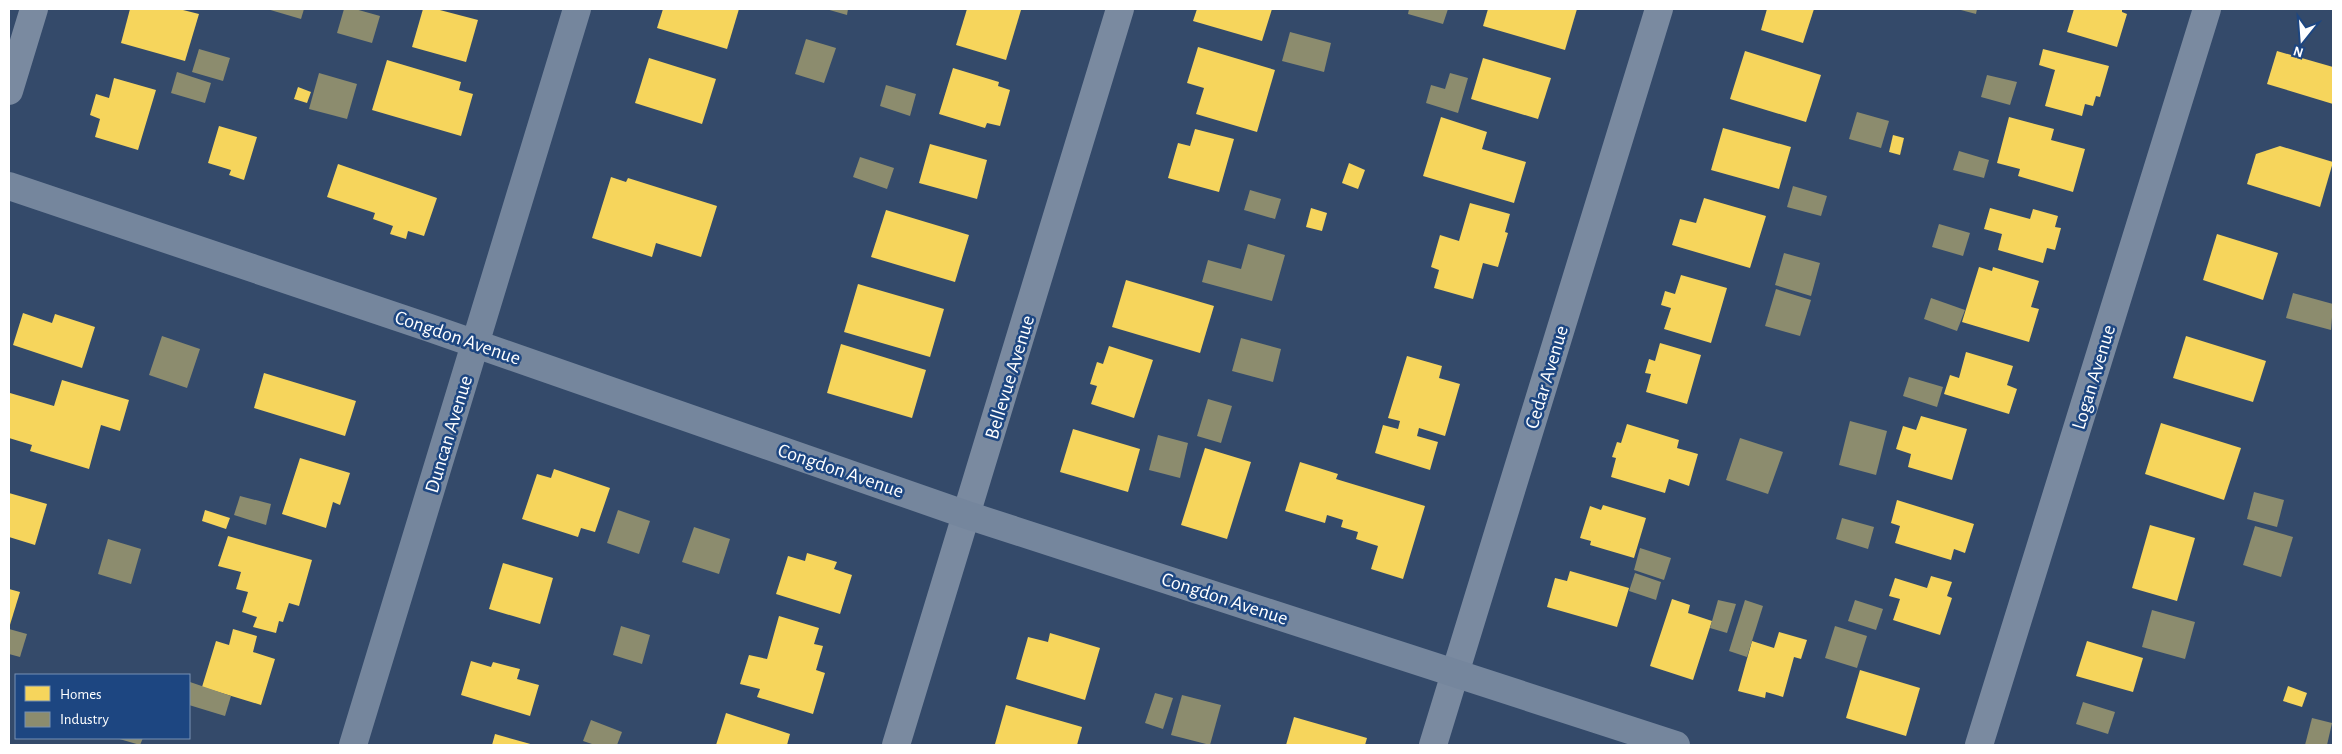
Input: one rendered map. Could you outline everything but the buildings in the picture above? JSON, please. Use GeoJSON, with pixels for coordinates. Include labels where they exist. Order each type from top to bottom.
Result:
{"type":"FeatureCollection","features":[{"type":"Feature","properties":{"kind":"street"},"geometry":{"type":"LineString","coordinates":[[9,92],[34,9]]}},
{"type":"Feature","properties":{"kind":"street","name":"Duncan Avenue"},"geometry":{"type":"LineString","coordinates":[[353,745],[577,9]]}},
{"type":"Feature","properties":{"kind":"street","name":"Bellevue Avenue"},"geometry":{"type":"LineString","coordinates":[[896,745],[1120,9]]}},
{"type":"Feature","properties":{"kind":"street","name":"Cedar Avenue"},"geometry":{"type":"LineString","coordinates":[[1433,745],[1659,9]]}},
{"type":"Feature","properties":{"kind":"street","name":"Logan Avenue"},"geometry":{"type":"LineString","coordinates":[[1979,745],[2208,9]]}},
{"type":"Feature","properties":{"kind":"street","name":"Congdon Avenue"},"geometry":{"type":"LineString","coordinates":[[9,186],[476,343],[967,515],[1676,745]]}}]}
